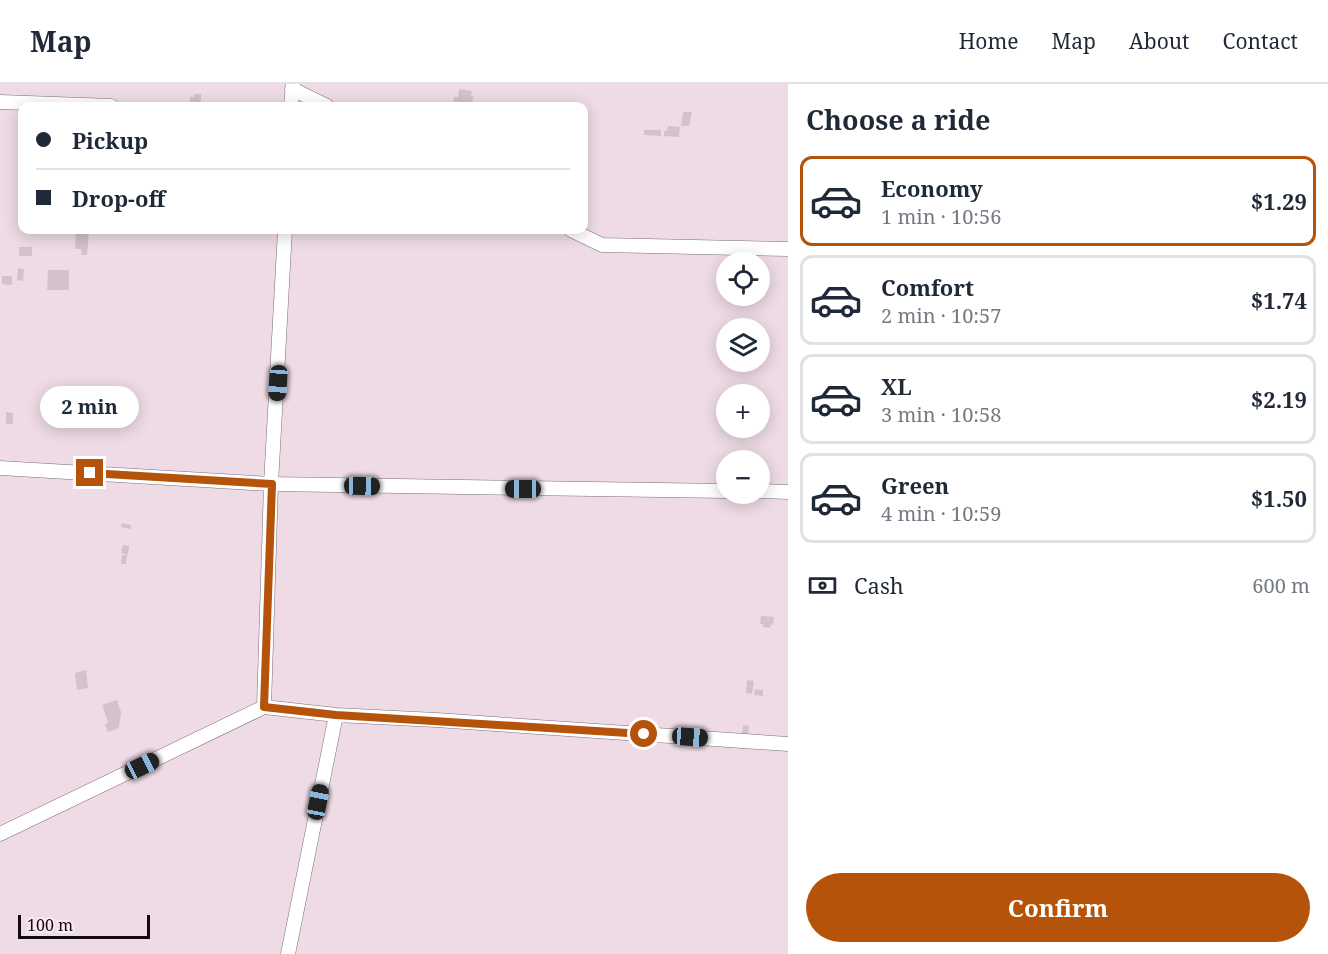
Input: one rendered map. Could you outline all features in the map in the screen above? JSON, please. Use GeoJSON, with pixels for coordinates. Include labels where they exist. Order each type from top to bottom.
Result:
{"type":"FeatureCollection","features":[{"type":"Feature","properties":{"kind":"street"},"geometry":{"type":"LineString","coordinates":[[291,102],[293,87],[320,102]]}},
{"type":"Feature","properties":{"kind":"street"},"geometry":{"type":"LineString","coordinates":[[0,102],[18,103]]}},
{"type":"Feature","properties":{"kind":"street"},"geometry":{"type":"LineString","coordinates":[[264,707],[272,484],[285,234]]}},
{"type":"Feature","properties":{"kind":"street"},"geometry":{"type":"LineString","coordinates":[[579,234],[602,245],[788,249]]}},
{"type":"Feature","properties":{"kind":"street"},"geometry":{"type":"LineString","coordinates":[[0,468],[272,484],[716,491]]}},
{"type":"Feature","properties":{"kind":"street"},"geometry":{"type":"LineString","coordinates":[[770,492],[788,492]]}},
{"type":"Feature","properties":{"kind":"street"},"geometry":{"type":"LineString","coordinates":[[0,834],[264,707],[336,715],[788,744]]}},
{"type":"Feature","properties":{"kind":"street"},"geometry":{"type":"LineString","coordinates":[[288,954],[336,715]]}},
{"type":"Feature","properties":{"kind":"building"},"geometry":{"type":"Polygon","coordinates":[[[459,89],[472,91],[471,96],[474,97],[472,102],[453,102],[454,97],[458,97],[459,89]]]}},
{"type":"Feature","properties":{"kind":"building"},"geometry":{"type":"Polygon","coordinates":[[[194,94],[201,94],[201,102],[190,102],[190,97],[194,97],[194,94]]]}},
{"type":"Feature","properties":{"kind":"building"},"geometry":{"type":"Polygon","coordinates":[[[683,112],[692,112],[689,126],[681,126],[683,112]]]}},
{"type":"Feature","properties":{"kind":"building"},"geometry":{"type":"Polygon","coordinates":[[[668,126],[680,127],[679,137],[664,136],[664,131],[667,131],[668,126]]]}},
{"type":"Feature","properties":{"kind":"building"},"geometry":{"type":"Polygon","coordinates":[[[644,130],[661,130],[661,136],[644,135],[644,130]]]}},
{"type":"Feature","properties":{"kind":"building"},"geometry":{"type":"Polygon","coordinates":[[[76,234],[89,234],[87,255],[82,255],[81,249],[75,249],[76,234]]]}},
{"type":"Feature","properties":{"kind":"building"},"geometry":{"type":"Polygon","coordinates":[[[19,247],[32,247],[32,256],[19,256],[19,247]]]}},
{"type":"Feature","properties":{"kind":"building"},"geometry":{"type":"Polygon","coordinates":[[[18,268],[24,269],[23,281],[17,280],[18,268]]]}},
{"type":"Feature","properties":{"kind":"building"},"geometry":{"type":"Polygon","coordinates":[[[48,270],[69,270],[69,290],[47,290],[48,270]]]}},
{"type":"Feature","properties":{"kind":"building"},"geometry":{"type":"Polygon","coordinates":[[[2,276],[12,276],[12,285],[2,284],[2,276]]]}},
{"type":"Feature","properties":{"kind":"building"},"geometry":{"type":"Polygon","coordinates":[[[6,412],[13,413],[13,424],[6,424],[6,412]]]}},
{"type":"Feature","properties":{"kind":"building"},"geometry":{"type":"Polygon","coordinates":[[[122,523],[131,525],[131,529],[121,527],[122,523]]]}},
{"type":"Feature","properties":{"kind":"building"},"geometry":{"type":"Polygon","coordinates":[[[123,545],[129,546],[128,555],[121,553],[123,545]]]}},
{"type":"Feature","properties":{"kind":"building"},"geometry":{"type":"Polygon","coordinates":[[[122,555],[127,555],[126,564],[121,564],[122,555]]]}},
{"type":"Feature","properties":{"kind":"building"},"geometry":{"type":"Polygon","coordinates":[[[761,616],[774,617],[770,628],[760,624],[761,616]]]}},
{"type":"Feature","properties":{"kind":"building"},"geometry":{"type":"Polygon","coordinates":[[[86,670],[88,688],[77,690],[75,673],[86,670]]]}},
{"type":"Feature","properties":{"kind":"building"},"geometry":{"type":"Polygon","coordinates":[[[747,680],[754,681],[752,694],[746,693],[747,680]]]}},
{"type":"Feature","properties":{"kind":"building"},"geometry":{"type":"Polygon","coordinates":[[[755,689],[763,690],[763,696],[754,695],[755,689]]]}},
{"type":"Feature","properties":{"kind":"building"},"geometry":{"type":"Polygon","coordinates":[[[117,700],[121,712],[119,728],[108,732],[105,725],[108,722],[102,705],[117,700]]]}},
{"type":"Feature","properties":{"kind":"building"},"geometry":{"type":"Polygon","coordinates":[[[743,725],[749,726],[747,738],[742,737],[743,725]]]}},
{"type":"Feature","properties":{"kind":"route"},"geometry":{"type":"LineString","coordinates":[[90,473],[272,484],[264,707],[336,715],[644,734]]}}]}
